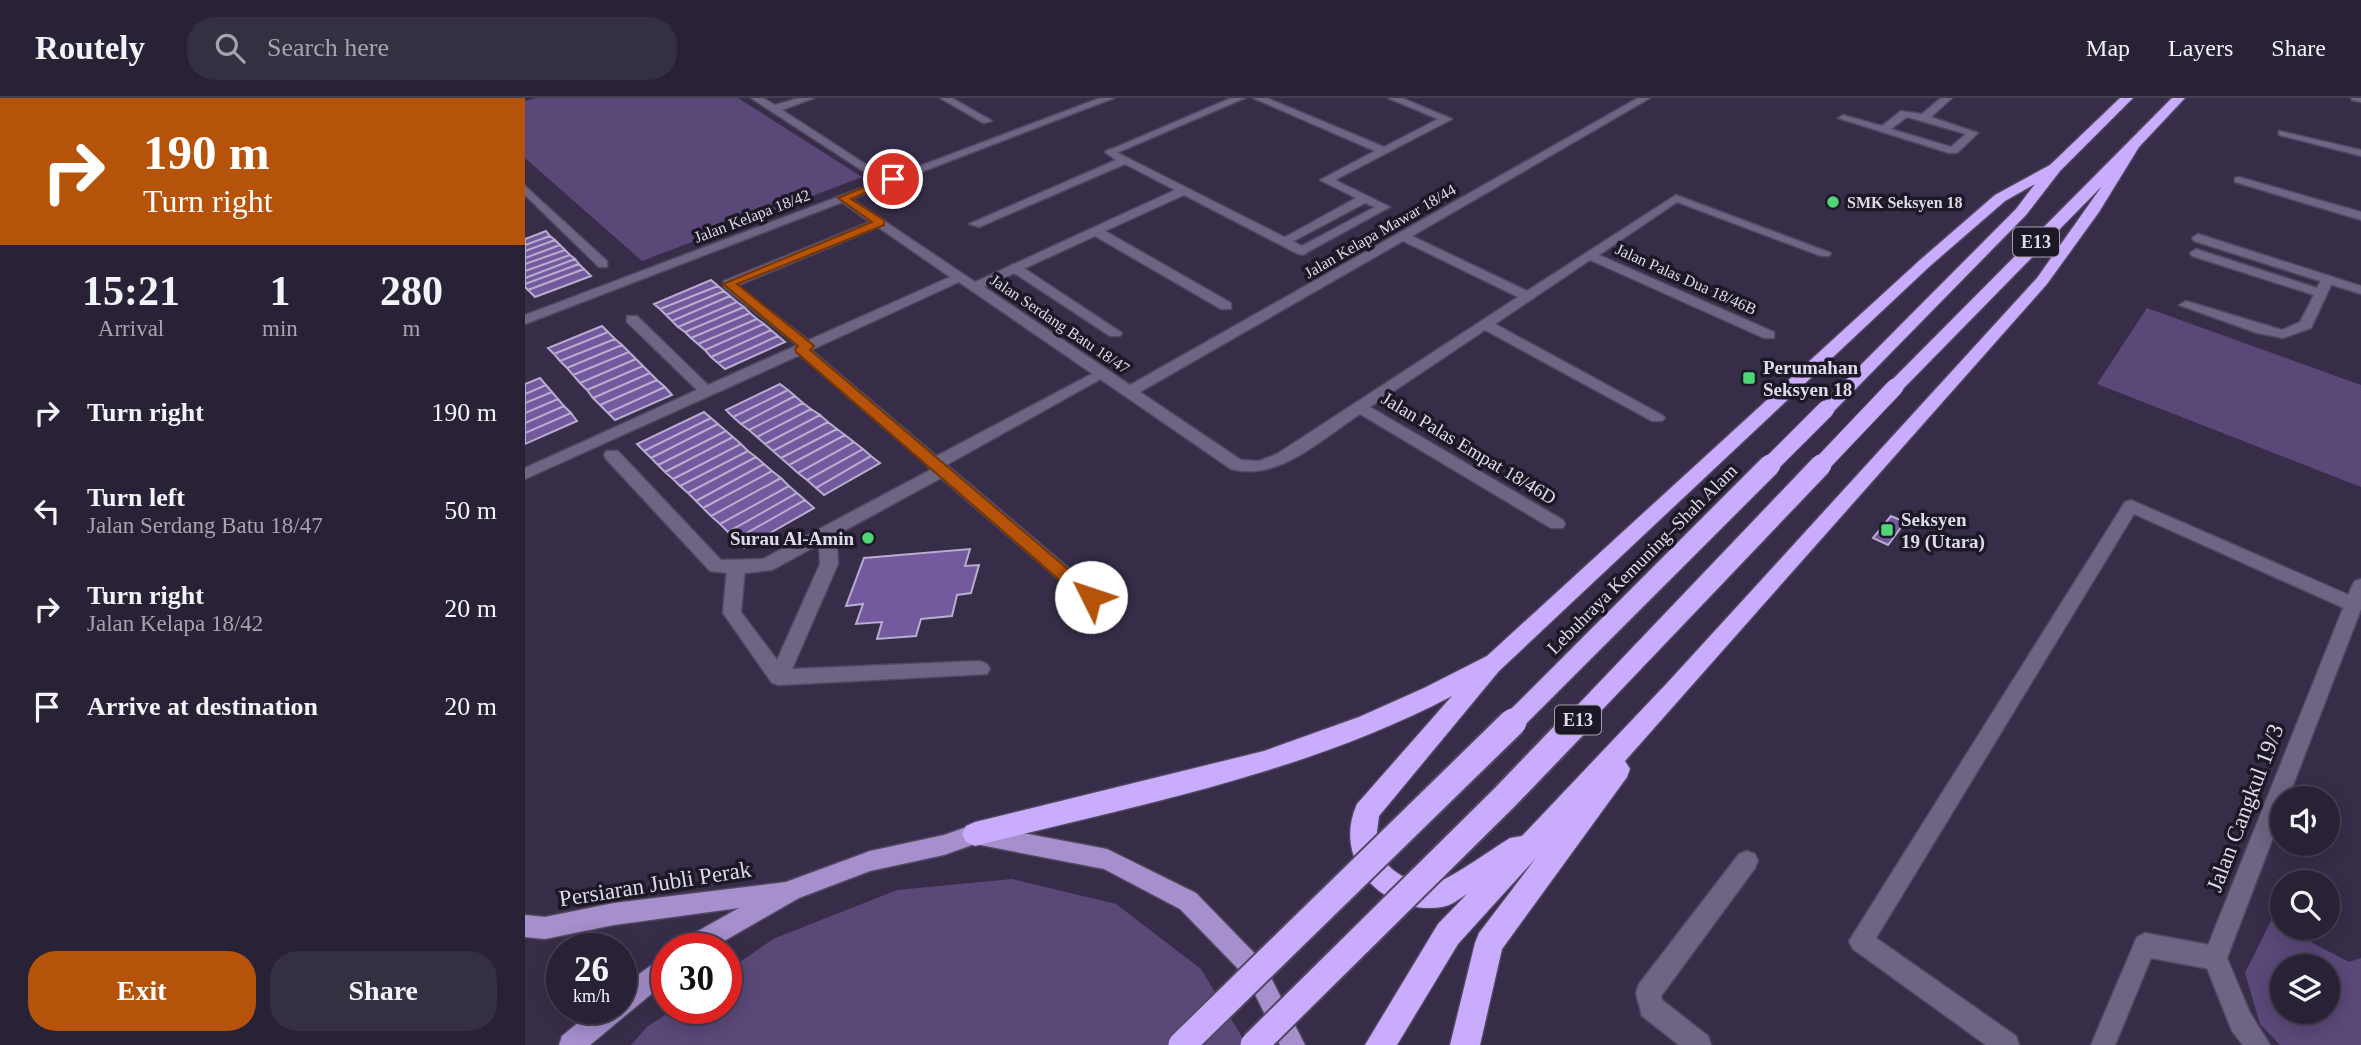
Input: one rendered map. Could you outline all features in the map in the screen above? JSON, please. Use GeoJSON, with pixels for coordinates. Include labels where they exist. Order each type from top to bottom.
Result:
{"type":"FeatureCollection","features":[{"type":"Feature","properties":{"kind":"highway","name":"Lebuhraya Kemuning–Shah Alam"},"geometry":{"type":"LineString","coordinates":[[1182,1045],[1462,773],[1826,409],[2021,212],[2055,168],[2127,98]]}},
{"type":"Feature","properties":{"kind":"highway","name":"E13"},"geometry":{"type":"LineString","coordinates":[[1254,1045],[1505,797],[1970,307],[2133,148],[2179,98]]}},
{"type":"Feature","properties":{"kind":"highway"},"geometry":{"type":"LineString","coordinates":[[1380,1045],[1448,934],[1677,688],[2042,281],[2092,212],[2133,148]]}},
{"type":"Feature","properties":{"kind":"highway"},"geometry":{"type":"LineString","coordinates":[[1544,831],[1443,894],[1411,893],[1393,887],[1377,872],[1364,849],[1366,813],[1495,662],[2000,198],[2055,168]]}},
{"type":"Feature","properties":{"kind":"highway"},"geometry":{"type":"LineString","coordinates":[[975,834],[1265,762],[1367,724],[1432,695],[1495,662]]}},
{"type":"Feature","properties":{"kind":"highway"},"geometry":{"type":"LineString","coordinates":[[1465,1045],[1489,943],[1677,688]]}},
{"type":"Feature","properties":{"kind":"main road"},"geometry":{"type":"LineString","coordinates":[[716,933],[792,890],[870,861],[944,845],[975,834],[1107,859],[1188,901],[1255,970],[1293,1045]]}},
{"type":"Feature","properties":{"kind":"main road","name":"Persiaran Jubli Perak"},"geometry":{"type":"LineString","coordinates":[[525,926],[545,928],[614,914],[792,890]]}},
{"type":"Feature","properties":{"kind":"main road"},"geometry":{"type":"LineString","coordinates":[[637,990],[651,979]]}},
{"type":"Feature","properties":{"kind":"main road"},"geometry":{"type":"LineString","coordinates":[[571,1045],[596,1024]]}},
{"type":"Feature","properties":{"kind":"street"},"geometry":{"type":"LineString","coordinates":[[756,98],[867,169]]}},
{"type":"Feature","properties":{"kind":"street"},"geometry":{"type":"LineString","coordinates":[[774,109],[809,98]]}},
{"type":"Feature","properties":{"kind":"street"},"geometry":{"type":"LineString","coordinates":[[945,98],[987,121]]}},
{"type":"Feature","properties":{"kind":"street","name":"Jalan Kelapa 18/42"},"geometry":{"type":"LineString","coordinates":[[525,320],[1108,98]]}},
{"type":"Feature","properties":{"kind":"street"},"geometry":{"type":"LineString","coordinates":[[1240,98],[1111,152],[1303,251],[1384,207],[1326,180],[1447,119],[1392,98]]}},
{"type":"Feature","properties":{"kind":"street"},"geometry":{"type":"LineString","coordinates":[[1258,98],[1384,151]]}},
{"type":"Feature","properties":{"kind":"street","name":"Jalan Kelapa Mawar 18/44"},"geometry":{"type":"LineString","coordinates":[[1129,392],[1646,98]]}},
{"type":"Feature","properties":{"kind":"street"},"geometry":{"type":"LineString","coordinates":[[1924,118],[1947,98]]}},
{"type":"Feature","properties":{"kind":"street"},"geometry":{"type":"LineString","coordinates":[[2356,98],[2361,99]]}},
{"type":"Feature","properties":{"kind":"street"},"geometry":{"type":"LineString","coordinates":[[1843,118],[1884,131],[1953,151],[1972,133],[1905,113],[1884,131]]}},
{"type":"Feature","properties":{"kind":"street"},"geometry":{"type":"LineString","coordinates":[[2283,133],[2361,153]]}},
{"type":"Feature","properties":{"kind":"street"},"geometry":{"type":"LineString","coordinates":[[975,224],[1125,160]]}},
{"type":"Feature","properties":{"kind":"street"},"geometry":{"type":"LineString","coordinates":[[2239,180],[2361,216]]}},
{"type":"Feature","properties":{"kind":"street"},"geometry":{"type":"LineString","coordinates":[[525,190],[603,264]]}},
{"type":"Feature","properties":{"kind":"street"},"geometry":{"type":"LineString","coordinates":[[974,287],[1184,190]]}},
{"type":"Feature","properties":{"kind":"street","name":"Jalan Serdang Batu 18/47"},"geometry":{"type":"LineString","coordinates":[[843,198],[1237,465],[1260,466],[1283,458],[1359,407]]}},
{"type":"Feature","properties":{"kind":"street"},"geometry":{"type":"LineString","coordinates":[[1284,242],[1366,198]]}},
{"type":"Feature","properties":{"kind":"street"},"geometry":{"type":"LineString","coordinates":[[1359,407],[1676,198],[1825,253]]}},
{"type":"Feature","properties":{"kind":"street"},"geometry":{"type":"LineString","coordinates":[[880,222],[729,284],[1091,597]]}},
{"type":"Feature","properties":{"kind":"street"},"geometry":{"type":"LineString","coordinates":[[1096,231],[1226,306]]}},
{"type":"Feature","properties":{"kind":"street"},"geometry":{"type":"LineString","coordinates":[[1402,236],[1527,296]]}},
{"type":"Feature","properties":{"kind":"street"},"geometry":{"type":"LineString","coordinates":[[2198,238],[2361,290]]}},
{"type":"Feature","properties":{"kind":"street"},"geometry":{"type":"LineString","coordinates":[[2196,253],[2321,293]]}},
{"type":"Feature","properties":{"kind":"street","name":"Jalan Palas Dua 18/46B"},"geometry":{"type":"LineString","coordinates":[[1589,255],[1769,335]]}},
{"type":"Feature","properties":{"kind":"street"},"geometry":{"type":"LineString","coordinates":[[1015,268],[1115,333]]}},
{"type":"Feature","properties":{"kind":"street"},"geometry":{"type":"LineString","coordinates":[[525,474],[960,277]]}},
{"type":"Feature","properties":{"kind":"street"},"geometry":{"type":"LineString","coordinates":[[2186,305],[2262,330],[2283,334],[2306,325],[2328,279]]}},
{"type":"Feature","properties":{"kind":"street"},"geometry":{"type":"LineString","coordinates":[[632,319],[707,391]]}},
{"type":"Feature","properties":{"kind":"street"},"geometry":{"type":"LineString","coordinates":[[1484,324],[1657,418]]}},
{"type":"Feature","properties":{"kind":"street"},"geometry":{"type":"LineString","coordinates":[[613,456],[716,566],[736,568],[766,565],[1101,373]]}},
{"type":"Feature","properties":{"kind":"street","name":"Jalan Palas Empat 18/46D"},"geometry":{"type":"LineString","coordinates":[[1359,407],[1557,524]]}},
{"type":"Feature","properties":{"kind":"street"},"geometry":{"type":"LineString","coordinates":[[2007,1045],[1861,941],[2131,506],[2357,595]]}},
{"type":"Feature","properties":{"kind":"street"},"geometry":{"type":"LineString","coordinates":[[779,677],[829,564],[828,544]]}},
{"type":"Feature","properties":{"kind":"street"},"geometry":{"type":"LineString","coordinates":[[736,568],[732,613],[779,677]]}},
{"type":"Feature","properties":{"kind":"street","name":"Jalan Cangkul 19/3"},"geometry":{"type":"LineString","coordinates":[[2215,958],[2357,595]]}},
{"type":"Feature","properties":{"kind":"street"},"geometry":{"type":"LineString","coordinates":[[779,677],[980,669]]}},
{"type":"Feature","properties":{"kind":"street"},"geometry":{"type":"LineString","coordinates":[[1699,1045],[1651,1007],[1648,993],[1747,861]]}},
{"type":"Feature","properties":{"kind":"street"},"geometry":{"type":"LineString","coordinates":[[2103,1045],[2145,944],[2215,958],[2241,1022],[2258,1045]]}},
{"type":"Feature","properties":{"kind":"shaded area"},"geometry":{"type":"Polygon","coordinates":[[[537,98],[738,98],[862,177],[642,261],[525,158],[525,101],[537,98]]]}},
{"type":"Feature","properties":{"kind":"shaded area"},"geometry":{"type":"Polygon","coordinates":[[[2147,308],[2361,385],[2361,487],[2097,384],[2147,308]]]}},
{"type":"Feature","properties":{"kind":"shaded area"},"geometry":{"type":"Polygon","coordinates":[[[1012,879],[1116,904],[1201,969],[1247,1045],[631,1045],[651,1024],[742,1024],[742,961],[773,939],[897,890],[1012,879]]]}},
{"type":"Feature","properties":{"kind":"shaded area"},"geometry":{"type":"Polygon","coordinates":[[[2270,923],[2270,940],[2307,940],[2334,954],[2270,954],[2270,1024],[2340,1024],[2340,957],[2349,962],[2361,958],[2361,1045],[2280,1045],[2260,1024],[2245,973],[2270,923]]]}},
{"type":"Feature","properties":{"kind":"building"},"geometry":{"type":"Polygon","coordinates":[[[546,231],[550,236],[525,245],[525,239],[546,231]]]}},
{"type":"Feature","properties":{"kind":"building"},"geometry":{"type":"Polygon","coordinates":[[[550,236],[555,240],[525,251],[525,245],[550,236]]]}},
{"type":"Feature","properties":{"kind":"building"},"geometry":{"type":"Polygon","coordinates":[[[555,240],[560,245],[525,258],[525,251],[555,240]]]}},
{"type":"Feature","properties":{"kind":"building"},"geometry":{"type":"Polygon","coordinates":[[[560,245],[565,250],[525,264],[525,258],[560,245]]]}},
{"type":"Feature","properties":{"kind":"building"},"geometry":{"type":"Polygon","coordinates":[[[565,250],[570,255],[525,271],[525,264],[565,250]]]}},
{"type":"Feature","properties":{"kind":"building"},"geometry":{"type":"Polygon","coordinates":[[[570,255],[575,259],[525,278],[525,271],[570,255]]]}},
{"type":"Feature","properties":{"kind":"building"},"geometry":{"type":"Polygon","coordinates":[[[575,259],[579,264],[525,284],[525,278],[575,259]]]}},
{"type":"Feature","properties":{"kind":"building"},"geometry":{"type":"Polygon","coordinates":[[[579,264],[584,269],[528,290],[525,287],[525,284],[579,264]]]}},
{"type":"Feature","properties":{"kind":"building"},"geometry":{"type":"Polygon","coordinates":[[[584,269],[591,276],[535,297],[528,290],[584,269]]]}},
{"type":"Feature","properties":{"kind":"building"},"geometry":{"type":"Polygon","coordinates":[[[711,280],[718,286],[660,309],[654,304],[711,280]]]}},
{"type":"Feature","properties":{"kind":"building"},"geometry":{"type":"Polygon","coordinates":[[[718,286],[724,291],[666,315],[660,309],[718,286]]]}},
{"type":"Feature","properties":{"kind":"building"},"geometry":{"type":"Polygon","coordinates":[[[724,291],[730,296],[672,321],[666,315],[724,291]]]}},
{"type":"Feature","properties":{"kind":"building"},"geometry":{"type":"Polygon","coordinates":[[[730,296],[737,302],[678,327],[672,321],[730,296]]]}},
{"type":"Feature","properties":{"kind":"building"},"geometry":{"type":"Polygon","coordinates":[[[737,302],[744,307],[685,332],[678,327],[737,302]]]}},
{"type":"Feature","properties":{"kind":"building"},"geometry":{"type":"Polygon","coordinates":[[[744,307],[750,313],[691,338],[685,332],[744,307]]]}},
{"type":"Feature","properties":{"kind":"building"},"geometry":{"type":"Polygon","coordinates":[[[750,313],[757,319],[698,344],[691,338],[750,313]]]}},
{"type":"Feature","properties":{"kind":"building"},"geometry":{"type":"Polygon","coordinates":[[[757,319],[764,324],[705,350],[698,344],[757,319]]]}},
{"type":"Feature","properties":{"kind":"building"},"geometry":{"type":"Polygon","coordinates":[[[764,324],[771,330],[711,357],[705,350],[764,324]]]}},
{"type":"Feature","properties":{"kind":"building"},"geometry":{"type":"Polygon","coordinates":[[[602,326],[608,332],[554,354],[548,348],[602,326]]]}},
{"type":"Feature","properties":{"kind":"building"},"geometry":{"type":"Polygon","coordinates":[[[771,330],[778,336],[718,363],[711,357],[771,330]]]}},
{"type":"Feature","properties":{"kind":"building"},"geometry":{"type":"Polygon","coordinates":[[[608,332],[615,339],[560,361],[554,354],[608,332]]]}},
{"type":"Feature","properties":{"kind":"building"},"geometry":{"type":"Polygon","coordinates":[[[778,336],[785,342],[725,369],[718,363],[778,336]]]}},
{"type":"Feature","properties":{"kind":"building"},"geometry":{"type":"Polygon","coordinates":[[[615,339],[622,345],[567,368],[560,361],[615,339]]]}},
{"type":"Feature","properties":{"kind":"building"},"geometry":{"type":"Polygon","coordinates":[[[622,345],[629,352],[573,375],[567,368],[622,345]]]}},
{"type":"Feature","properties":{"kind":"building"},"geometry":{"type":"Polygon","coordinates":[[[629,352],[636,359],[580,383],[573,375],[629,352]]]}},
{"type":"Feature","properties":{"kind":"building"},"geometry":{"type":"Polygon","coordinates":[[[636,359],[643,366],[587,390],[580,383],[636,359]]]}},
{"type":"Feature","properties":{"kind":"building"},"geometry":{"type":"Polygon","coordinates":[[[643,366],[650,373],[593,398],[587,390],[643,366]]]}},
{"type":"Feature","properties":{"kind":"building"},"geometry":{"type":"Polygon","coordinates":[[[650,373],[657,380],[600,405],[593,398],[650,373]]]}},
{"type":"Feature","properties":{"kind":"building"},"geometry":{"type":"Polygon","coordinates":[[[540,378],[546,385],[525,394],[525,384],[540,378]]]}},
{"type":"Feature","properties":{"kind":"building"},"geometry":{"type":"Polygon","coordinates":[[[657,380],[665,387],[608,413],[600,405],[657,380]]]}},
{"type":"Feature","properties":{"kind":"building"},"geometry":{"type":"Polygon","coordinates":[[[780,384],[788,390],[733,417],[726,410],[780,384]]]}},
{"type":"Feature","properties":{"kind":"building"},"geometry":{"type":"Polygon","coordinates":[[[546,385],[552,392],[525,403],[525,394],[546,385]]]}},
{"type":"Feature","properties":{"kind":"building"},"geometry":{"type":"Polygon","coordinates":[[[665,387],[672,395],[615,420],[608,413],[665,387]]]}},
{"type":"Feature","properties":{"kind":"building"},"geometry":{"type":"Polygon","coordinates":[[[788,390],[795,396],[741,424],[733,417],[788,390]]]}},
{"type":"Feature","properties":{"kind":"building"},"geometry":{"type":"Polygon","coordinates":[[[552,392],[558,399],[525,413],[525,403],[552,392]]]}},
{"type":"Feature","properties":{"kind":"building"},"geometry":{"type":"Polygon","coordinates":[[[795,396],[803,403],[749,430],[741,424],[795,396]]]}},
{"type":"Feature","properties":{"kind":"building"},"geometry":{"type":"Polygon","coordinates":[[[558,399],[564,406],[525,423],[525,413],[558,399]]]}},
{"type":"Feature","properties":{"kind":"building"},"geometry":{"type":"Polygon","coordinates":[[[803,403],[811,409],[757,437],[749,430],[803,403]]]}},
{"type":"Feature","properties":{"kind":"building"},"geometry":{"type":"Polygon","coordinates":[[[564,406],[571,413],[525,433],[525,423],[564,406]]]}},
{"type":"Feature","properties":{"kind":"building"},"geometry":{"type":"Polygon","coordinates":[[[811,409],[820,415],[765,444],[757,437],[811,409]]]}},
{"type":"Feature","properties":{"kind":"building"},"geometry":{"type":"Polygon","coordinates":[[[704,412],[711,418],[644,451],[637,444],[704,412]]]}},
{"type":"Feature","properties":{"kind":"building"},"geometry":{"type":"Polygon","coordinates":[[[571,413],[577,421],[525,444],[525,433],[571,413]]]}},
{"type":"Feature","properties":{"kind":"building"},"geometry":{"type":"Polygon","coordinates":[[[820,415],[828,422],[773,451],[765,444],[820,415]]]}},
{"type":"Feature","properties":{"kind":"building"},"geometry":{"type":"Polygon","coordinates":[[[711,418],[718,424],[651,458],[644,451],[711,418]]]}},
{"type":"Feature","properties":{"kind":"building"},"geometry":{"type":"Polygon","coordinates":[[[828,422],[837,429],[781,458],[773,451],[828,422]]]}},
{"type":"Feature","properties":{"kind":"building"},"geometry":{"type":"Polygon","coordinates":[[[718,424],[726,431],[658,465],[651,458],[718,424]]]}},
{"type":"Feature","properties":{"kind":"building"},"geometry":{"type":"Polygon","coordinates":[[[837,429],[845,435],[789,465],[781,458],[837,429]]]}},
{"type":"Feature","properties":{"kind":"building"},"geometry":{"type":"Polygon","coordinates":[[[726,431],[733,437],[665,472],[658,465],[726,431]]]}},
{"type":"Feature","properties":{"kind":"building"},"geometry":{"type":"Polygon","coordinates":[[[845,435],[854,442],[798,473],[789,465],[845,435]]]}},
{"type":"Feature","properties":{"kind":"building"},"geometry":{"type":"Polygon","coordinates":[[[733,437],[741,444],[673,479],[665,472],[733,437]]]}},
{"type":"Feature","properties":{"kind":"building"},"geometry":{"type":"Polygon","coordinates":[[[854,442],[863,449],[807,480],[798,473],[854,442]]]}},
{"type":"Feature","properties":{"kind":"building"},"geometry":{"type":"Polygon","coordinates":[[[741,444],[748,451],[680,486],[673,479],[741,444]]]}},
{"type":"Feature","properties":{"kind":"building"},"geometry":{"type":"Polygon","coordinates":[[[863,449],[871,456],[816,488],[807,480],[863,449]]]}},
{"type":"Feature","properties":{"kind":"building"},"geometry":{"type":"Polygon","coordinates":[[[748,451],[756,457],[688,493],[680,486],[748,451]]]}},
{"type":"Feature","properties":{"kind":"building"},"geometry":{"type":"Polygon","coordinates":[[[871,456],[880,463],[824,495],[816,488],[871,456]]]}},
{"type":"Feature","properties":{"kind":"building"},"geometry":{"type":"Polygon","coordinates":[[[756,457],[764,464],[696,501],[688,493],[756,457]]]}},
{"type":"Feature","properties":{"kind":"building"},"geometry":{"type":"Polygon","coordinates":[[[764,464],[772,471],[703,508],[696,501],[764,464]]]}},
{"type":"Feature","properties":{"kind":"building"},"geometry":{"type":"Polygon","coordinates":[[[772,471],[781,478],[711,516],[703,508],[772,471]]]}},
{"type":"Feature","properties":{"kind":"building"},"geometry":{"type":"Polygon","coordinates":[[[781,478],[789,486],[720,524],[711,516],[781,478]]]}},
{"type":"Feature","properties":{"kind":"building"},"geometry":{"type":"Polygon","coordinates":[[[789,486],[797,493],[728,532],[720,524],[789,486]]]}},
{"type":"Feature","properties":{"kind":"building"},"geometry":{"type":"Polygon","coordinates":[[[797,493],[805,500],[736,539],[728,532],[797,493]]]}},
{"type":"Feature","properties":{"kind":"building"},"geometry":{"type":"Polygon","coordinates":[[[805,500],[814,508],[744,548],[736,539],[805,500]]]}},
{"type":"Feature","properties":{"kind":"building"},"geometry":{"type":"Polygon","coordinates":[[[1891,516],[1905,522],[1888,545],[1873,538],[1891,516]]]}},
{"type":"Feature","properties":{"kind":"building"},"geometry":{"type":"Polygon","coordinates":[[[970,549],[965,566],[979,565],[971,593],[957,595],[952,616],[921,619],[916,636],[877,639],[882,622],[856,624],[863,604],[846,606],[864,558],[970,549]]]}},
{"type":"Feature","properties":{"kind":"place","name":"SMK Seksyen 18"},"geometry":{"type":"Point","coordinates":[1833,202]}},
{"type":"Feature","properties":{"kind":"place","name":"Perumahan Seksyen 18"},"geometry":{"type":"Point","coordinates":[1749,378]}},
{"type":"Feature","properties":{"kind":"place","name":"Seksyen 19 (Utara)"},"geometry":{"type":"Point","coordinates":[1887,530]}},
{"type":"Feature","properties":{"kind":"place","name":"Surau Al-Amin"},"geometry":{"type":"Point","coordinates":[868,538]}},
{"type":"Feature","properties":{"kind":"route"},"geometry":{"type":"LineString","coordinates":[[893,179],[843,198],[880,222],[729,284],[807,346],[801,349],[1091,597]]}}]}
